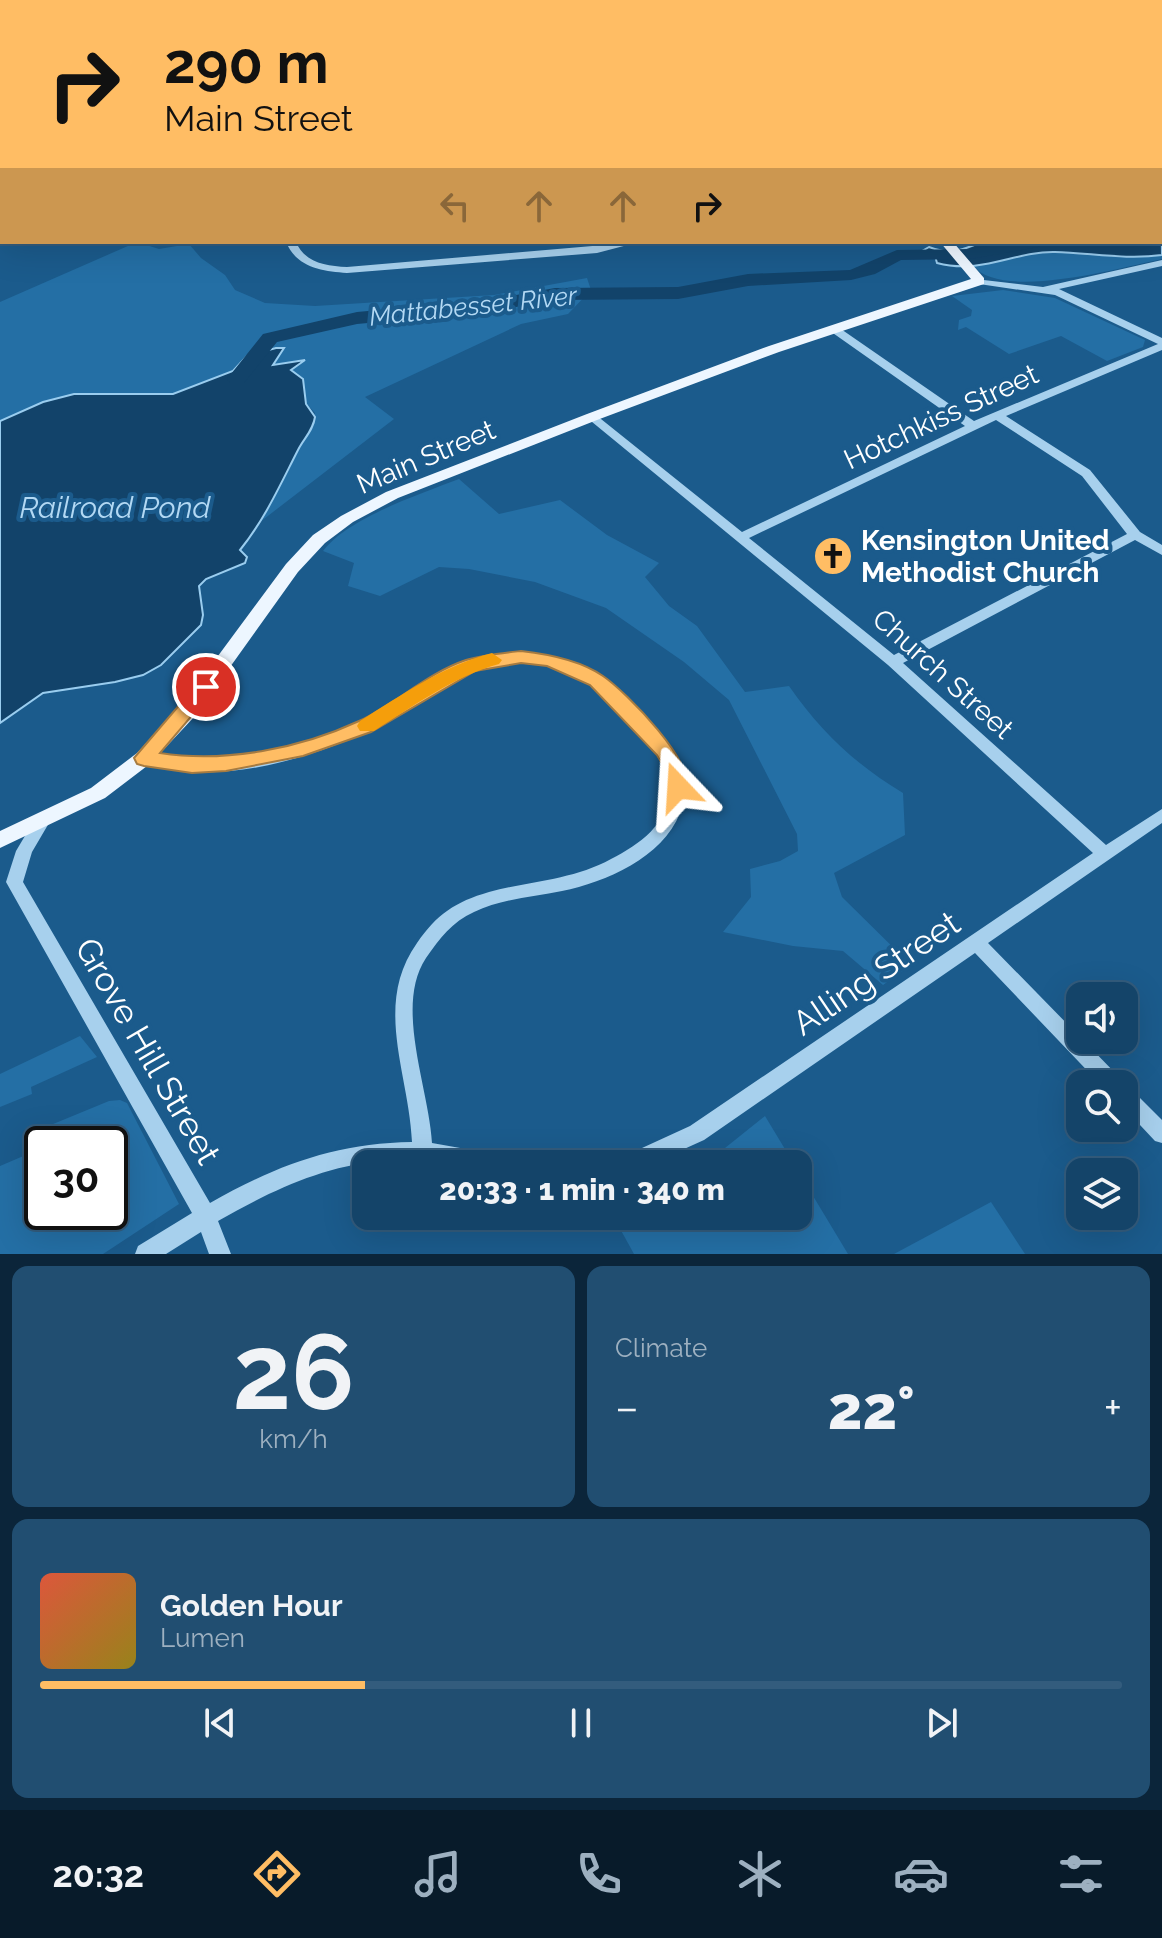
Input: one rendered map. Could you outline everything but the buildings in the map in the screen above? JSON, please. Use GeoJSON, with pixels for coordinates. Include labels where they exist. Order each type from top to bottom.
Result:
{"type":"FeatureCollection","features":[{"type":"Feature","properties":{"kind":"main road"},"geometry":{"type":"LineString","coordinates":[[949,246],[979,281]]}},
{"type":"Feature","properties":{"kind":"main road","name":"Main Street"},"geometry":{"type":"LineString","coordinates":[[0,840],[41,823],[98,793],[144,758],[188,711],[292,568],[319,539],[347,519],[392,495],[592,417],[834,329],[979,281]]}},
{"type":"Feature","properties":{"kind":"street"},"geometry":{"type":"LineString","coordinates":[[292,244],[294,251],[305,261],[324,268],[347,270],[597,250],[625,244]]}},
{"type":"Feature","properties":{"kind":"street"},"geometry":{"type":"LineString","coordinates":[[1047,289],[1162,263]]}},
{"type":"Feature","properties":{"kind":"street"},"geometry":{"type":"LineString","coordinates":[[979,281],[1047,289],[1068,296],[1162,344]]}},
{"type":"Feature","properties":{"kind":"street"},"geometry":{"type":"LineString","coordinates":[[834,329],[973,426]]}},
{"type":"Feature","properties":{"kind":"street","name":"Hotchkiss Street"},"geometry":{"type":"LineString","coordinates":[[742,537],[973,426],[1162,344]]}},
{"type":"Feature","properties":{"kind":"street"},"geometry":{"type":"LineString","coordinates":[[997,416],[1086,473],[1135,535],[1162,551]]}},
{"type":"Feature","properties":{"kind":"street","name":"Church Street"},"geometry":{"type":"LineString","coordinates":[[592,417],[893,662],[1106,855]]}},
{"type":"Feature","properties":{"kind":"street"},"geometry":{"type":"LineString","coordinates":[[893,662],[1135,535]]}},
{"type":"Feature","properties":{"kind":"street"},"geometry":{"type":"LineString","coordinates":[[144,758],[192,766],[226,764],[303,749],[364,727],[392,713],[444,678],[470,665],[521,657],[550,660],[596,680],[664,749],[674,767],[678,787],[675,808],[663,831],[647,846],[585,878],[503,896],[468,908],[439,926],[415,960],[405,985],[404,1014],[422,1122],[422,1150]]}},
{"type":"Feature","properties":{"kind":"street","name":"Alling Street"},"geometry":{"type":"LineString","coordinates":[[662,1150],[697,1133],[1162,815]]}},
{"type":"Feature","properties":{"kind":"street","name":"Grove Hill Street"},"geometry":{"type":"LineString","coordinates":[[41,823],[7,878],[206,1217],[220,1254]]}},
{"type":"Feature","properties":{"kind":"street"},"geometry":{"type":"LineString","coordinates":[[977,943],[1099,1070]]}},
{"type":"Feature","properties":{"kind":"street"},"geometry":{"type":"LineString","coordinates":[[1138,1109],[1162,1134]]}},
{"type":"Feature","properties":{"kind":"street"},"geometry":{"type":"LineString","coordinates":[[146,1254],[238,1196],[278,1176],[326,1162],[352,1159]]}},
{"type":"Feature","properties":{"kind":"shaded area"},"geometry":{"type":"Polygon","coordinates":[[[132,244],[159,249],[189,244],[201,258],[225,275],[235,290],[265,303],[315,306],[494,295],[587,278],[591,290],[568,314],[521,324],[365,397],[394,419],[260,522],[305,439],[315,413],[306,403],[303,379],[291,370],[304,359],[273,365],[283,348],[247,356],[233,371],[173,394],[74,394],[43,402],[0,421],[0,302],[132,244]]]}},
{"type":"Feature","properties":{"kind":"shaded area"},"geometry":{"type":"Polygon","coordinates":[[[1045,251],[1128,257],[1162,253],[1162,259],[1063,279],[1034,281],[1008,281],[987,276],[973,265],[1045,251]]]}},
{"type":"Feature","properties":{"kind":"shaded area"},"geometry":{"type":"Polygon","coordinates":[[[1003,290],[1055,298],[1145,340],[1143,347],[1107,361],[1061,336],[1009,354],[966,327],[958,330],[959,320],[971,316],[972,310],[952,296],[1003,290]]]}},
{"type":"Feature","properties":{"kind":"shaded area"},"geometry":{"type":"Polygon","coordinates":[[[459,479],[499,514],[560,500],[607,535],[659,563],[645,577],[669,606],[697,626],[745,692],[789,686],[840,746],[869,771],[903,793],[905,835],[834,873],[842,897],[911,965],[883,985],[843,951],[793,946],[723,932],[751,897],[750,869],[780,861],[798,851],[797,834],[729,700],[684,662],[606,608],[535,582],[469,569],[439,567],[380,596],[348,586],[354,563],[323,551],[334,539],[386,508],[459,479]]]}},
{"type":"Feature","properties":{"kind":"shaded area"},"geometry":{"type":"Polygon","coordinates":[[[80,1036],[97,1057],[31,1087],[32,1094],[0,1107],[0,1074],[80,1036]]]}},
{"type":"Feature","properties":{"kind":"shaded area"},"geometry":{"type":"Polygon","coordinates":[[[109,1101],[127,1103],[179,1204],[103,1254],[0,1254],[0,1166],[24,1156],[24,1230],[128,1230],[128,1126],[48,1126],[109,1101]]]}},
{"type":"Feature","properties":{"kind":"shaded area"},"geometry":{"type":"Polygon","coordinates":[[[765,1116],[786,1150],[720,1150],[765,1116]]]}},
{"type":"Feature","properties":{"kind":"shaded area"},"geometry":{"type":"Polygon","coordinates":[[[812,1194],[848,1254],[634,1254],[621,1230],[812,1230],[812,1194]]]}},
{"type":"Feature","properties":{"kind":"shaded area"},"geometry":{"type":"Polygon","coordinates":[[[991,1202],[1025,1254],[894,1254],[991,1202]]]}},
{"type":"Feature","properties":{"kind":"water"},"geometry":{"type":"Polygon","coordinates":[[[976,244],[1162,244],[1162,255],[1135,257],[1055,252],[984,265],[953,266],[937,263],[935,256],[924,250],[929,247],[956,251],[976,244]]]}},
{"type":"Feature","properties":{"kind":"water","name":"Railroad Pond"},"geometry":{"type":"Polygon","coordinates":[[[284,348],[273,365],[305,360],[291,370],[303,379],[306,404],[315,417],[314,422],[265,514],[240,550],[247,557],[245,563],[206,579],[199,586],[203,615],[201,625],[161,665],[143,675],[43,693],[0,723],[0,421],[43,402],[74,394],[173,394],[233,371],[247,356],[284,348]]]}},
{"type":"Feature","properties":{"kind":"waterway","name":"Mattabesset River"},"geometry":{"type":"LineString","coordinates":[[237,379],[270,338],[357,318],[488,306],[555,294],[678,293],[748,280],[851,275],[869,270],[897,255],[970,254],[1027,244]]}},
{"type":"Feature","properties":{"kind":"slow traffic"},"geometry":{"type":"LineString","coordinates":[[367,726],[444,678],[470,665],[492,660]]}},
{"type":"Feature","properties":{"kind":"place","name":"Kensington United Methodist Church"},"geometry":{"type":"Point","coordinates":[833,556]}},
{"type":"Feature","properties":{"kind":"route"},"geometry":{"type":"LineString","coordinates":[[206,687],[144,758],[192,766],[226,764],[303,749],[364,727],[392,713],[444,678],[470,665],[521,657],[550,660],[596,680],[664,749],[674,767],[678,787]]}}]}
